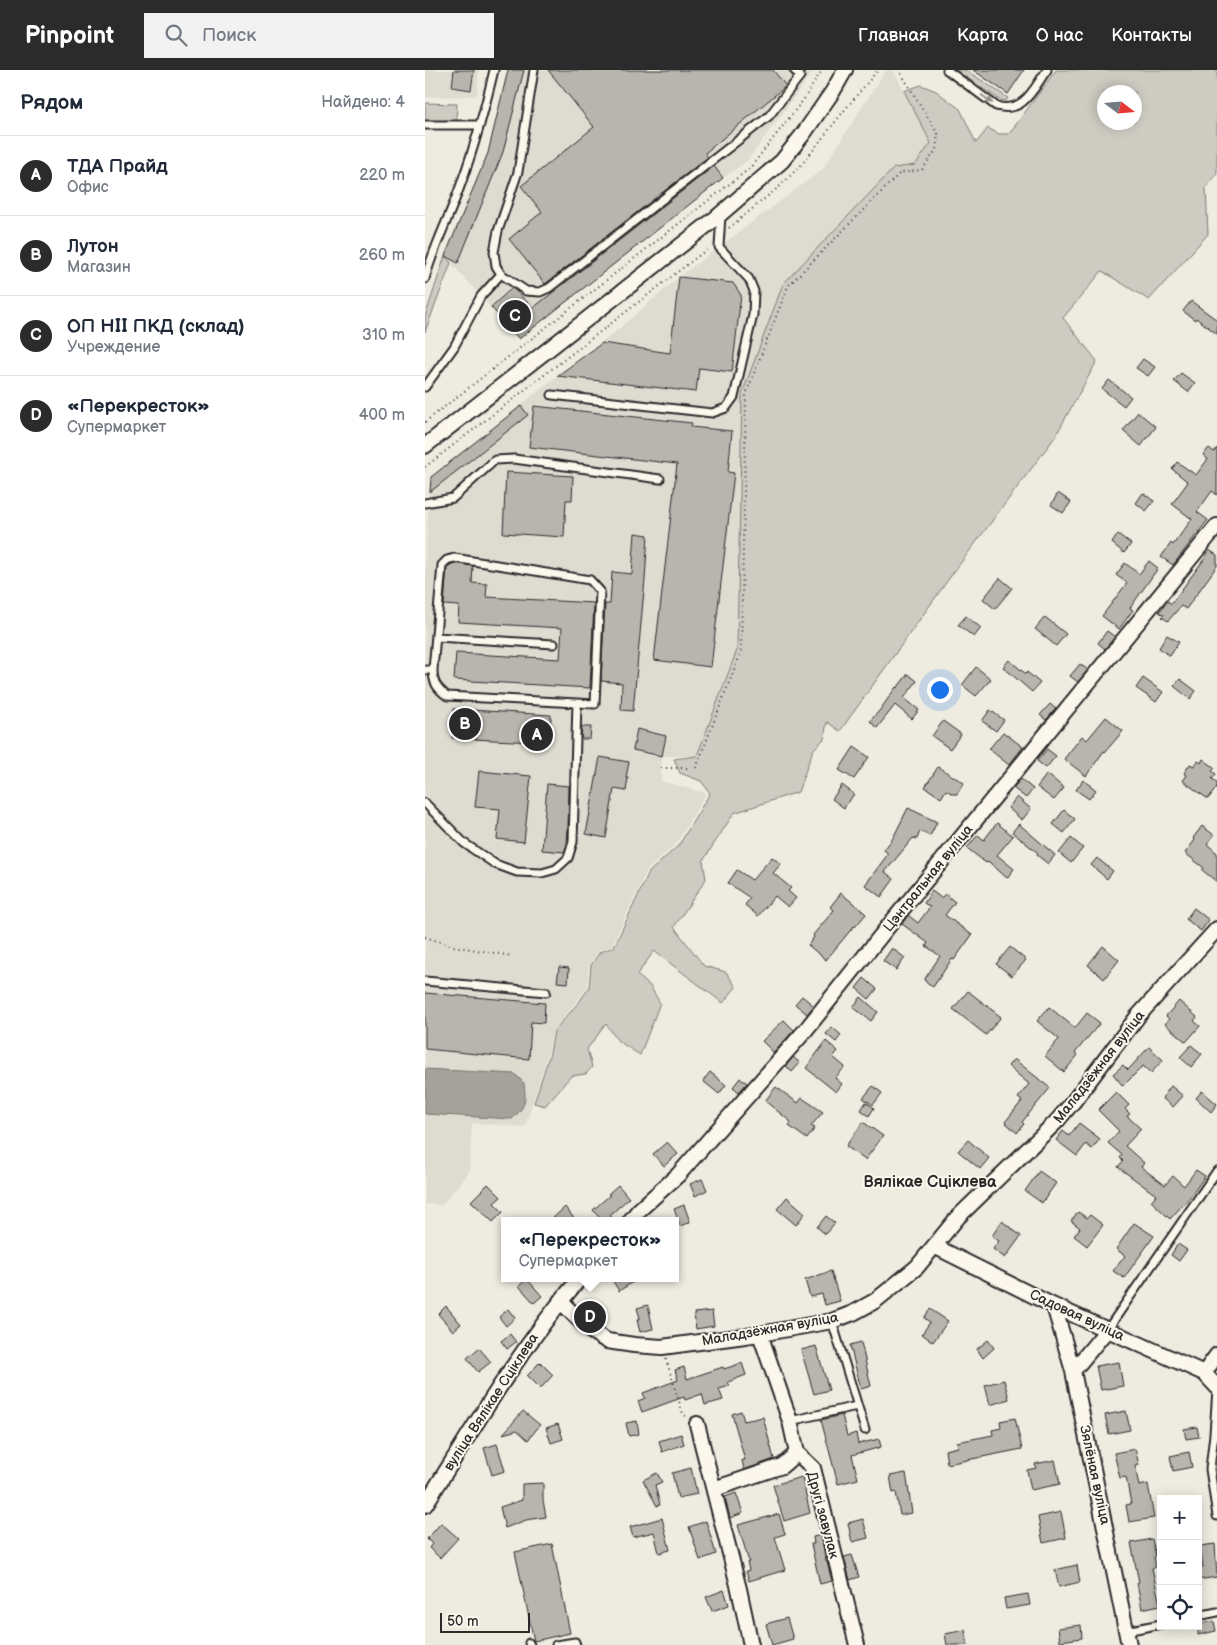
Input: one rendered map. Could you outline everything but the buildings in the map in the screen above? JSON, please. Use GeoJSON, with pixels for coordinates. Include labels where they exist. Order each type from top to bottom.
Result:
{"type":"FeatureCollection","features":[{"type":"Feature","properties":{"kind":"street"},"geometry":{"type":"LineString","coordinates":[[425,446],[721,214],[782,161],[804,133],[845,70]]}},
{"type":"Feature","properties":{"kind":"street","name":"Цэнтральная вуліца"},"geometry":{"type":"LineString","coordinates":[[633,1217],[678,1175],[804,1032],[1217,526]]}},
{"type":"Feature","properties":{"kind":"street","name":"Маладзёжная вуліца"},"geometry":{"type":"LineString","coordinates":[[560,1301],[591,1331],[607,1341],[634,1346],[662,1347],[760,1334],[832,1321],[864,1308],[886,1294],[917,1267],[958,1217],[1056,1122],[1138,1016],[1217,929]]}},
{"type":"Feature","properties":{"kind":"street","name":"Садовая вуліца"},"geometry":{"type":"LineString","coordinates":[[934,1246],[1055,1306],[1204,1373],[1217,1388]]}},
{"type":"Feature","properties":{"kind":"street"},"geometry":{"type":"LineString","coordinates":[[560,1301],[577,1282]]}},
{"type":"Feature","properties":{"kind":"street","name":"вуліца Вялікае Сціклева"},"geometry":{"type":"LineString","coordinates":[[425,1504],[505,1377],[560,1301]]}},
{"type":"Feature","properties":{"kind":"street","name":"Зялёная вуліца"},"geometry":{"type":"LineString","coordinates":[[1055,1306],[1073,1371],[1128,1638]]}},
{"type":"Feature","properties":{"kind":"street"},"geometry":{"type":"LineString","coordinates":[[1073,1371],[1107,1330]]}},
{"type":"Feature","properties":{"kind":"street"},"geometry":{"type":"LineString","coordinates":[[714,1489],[782,1466],[797,1453],[790,1421],[760,1334]]}},
{"type":"Feature","properties":{"kind":"street"},"geometry":{"type":"LineString","coordinates":[[1204,1373],[1217,1355]]}},
{"type":"Feature","properties":{"kind":"street"},"geometry":{"type":"LineString","coordinates":[[697,1424],[751,1645]]}},
{"type":"Feature","properties":{"kind":"street","name":"Другі завулак"},"geometry":{"type":"LineString","coordinates":[[797,1453],[813,1468],[857,1645]]}},
{"type":"Feature","properties":{"kind":"lane"},"geometry":{"type":"LineString","coordinates":[[425,279],[429,263],[462,182],[480,125],[494,70]]}},
{"type":"Feature","properties":{"kind":"lane"},"geometry":{"type":"LineString","coordinates":[[534,70],[518,172],[498,231],[494,252],[496,266],[501,274],[525,291],[540,292],[549,288],[769,116],[800,76],[794,70]]}},
{"type":"Feature","properties":{"kind":"lane"},"geometry":{"type":"LineString","coordinates":[[947,70],[997,106],[1006,108],[1015,107],[1023,103],[1047,70]]}},
{"type":"Feature","properties":{"kind":"lane"},"geometry":{"type":"LineString","coordinates":[[425,124],[480,125]]}},
{"type":"Feature","properties":{"kind":"lane"},"geometry":{"type":"LineString","coordinates":[[552,395],[712,413],[726,408],[734,397],[753,315],[754,292],[749,279],[719,247],[721,214]]}},
{"type":"Feature","properties":{"kind":"lane"},"geometry":{"type":"LineString","coordinates":[[425,387],[454,347],[481,296],[501,274]]}},
{"type":"Feature","properties":{"kind":"lane"},"geometry":{"type":"LineString","coordinates":[[425,503],[453,498],[495,460],[514,459],[660,479]]}},
{"type":"Feature","properties":{"kind":"lane"},"geometry":{"type":"LineString","coordinates":[[454,558],[590,580],[600,590],[595,704],[447,696],[439,690],[433,681],[436,637],[441,565],[447,560],[454,558]]}},
{"type":"Feature","properties":{"kind":"lane"},"geometry":{"type":"LineString","coordinates":[[436,637],[554,644]]}},
{"type":"Feature","properties":{"kind":"lane"},"geometry":{"type":"LineString","coordinates":[[425,670],[433,670]]}},
{"type":"Feature","properties":{"kind":"lane"},"geometry":{"type":"LineString","coordinates":[[425,803],[463,843],[495,864],[517,872],[543,873],[556,869],[568,858],[573,842],[577,703]]}},
{"type":"Feature","properties":{"kind":"lane"},"geometry":{"type":"LineString","coordinates":[[425,981],[546,992]]}},
{"type":"Feature","properties":{"kind":"lane"},"geometry":{"type":"LineString","coordinates":[[1107,1330],[1217,1171]]}},
{"type":"Feature","properties":{"kind":"lane"},"geometry":{"type":"LineString","coordinates":[[832,1321],[865,1430]]}},
{"type":"Feature","properties":{"kind":"lane"},"geometry":{"type":"LineString","coordinates":[[1217,1388],[1210,1469],[1217,1516]]}},
{"type":"Feature","properties":{"kind":"lane"},"geometry":{"type":"LineString","coordinates":[[790,1421],[857,1406]]}},
{"type":"Feature","properties":{"kind":"lane"},"geometry":{"type":"LineString","coordinates":[[1202,1615],[1217,1612]]}},
{"type":"Feature","properties":{"kind":"lane"},"geometry":{"type":"LineString","coordinates":[[1128,1638],[1157,1626]]}},
{"type":"Feature","properties":{"kind":"lane"},"geometry":{"type":"LineString","coordinates":[[556,1645],[575,1642],[576,1645]]}},
{"type":"Feature","properties":{"kind":"path"},"geometry":{"type":"LineString","coordinates":[[425,422],[751,168],[803,99],[822,70]]}},
{"type":"Feature","properties":{"kind":"path"},"geometry":{"type":"LineString","coordinates":[[661,768],[696,768],[741,652],[746,394],[787,286],[900,173],[922,170],[936,150],[938,134],[899,70]]}},
{"type":"Feature","properties":{"kind":"path"},"geometry":{"type":"LineString","coordinates":[[425,467],[711,246]]}},
{"type":"Feature","properties":{"kind":"path"},"geometry":{"type":"LineString","coordinates":[[425,937],[453,946],[512,956]]}},
{"type":"Feature","properties":{"kind":"path"},"geometry":{"type":"LineString","coordinates":[[662,1347],[683,1414],[697,1424]]}},
{"type":"Feature","properties":{"kind":"shaded area"},"geometry":{"type":"Polygon","coordinates":[[[425,70],[479,70],[477,96],[425,97],[425,70]]]}},
{"type":"Feature","properties":{"kind":"shaded area"},"geometry":{"type":"Polygon","coordinates":[[[508,70],[814,70],[748,160],[519,339],[445,256],[488,153],[508,70]]]}},
{"type":"Feature","properties":{"kind":"shaded area"},"geometry":{"type":"Polygon","coordinates":[[[886,70],[893,70],[932,143],[742,394],[737,650],[697,756],[662,756],[661,781],[706,793],[677,843],[647,870],[612,946],[599,951],[589,965],[587,988],[553,1031],[525,1127],[472,1123],[469,1172],[442,1205],[425,1204],[425,555],[431,477],[557,376],[602,343],[679,277],[822,170],[886,70]]]}},
{"type":"Feature","properties":{"kind":"shaded area"},"geometry":{"type":"Polygon","coordinates":[[[955,70],[966,70],[1008,98],[1006,101],[1000,100],[955,70]]]}},
{"type":"Feature","properties":{"kind":"shaded area"},"geometry":{"type":"Polygon","coordinates":[[[1056,70],[1217,70],[1217,174],[1206,188],[1208,234],[1149,300],[1102,271],[1063,318],[1097,361],[1055,437],[953,573],[840,731],[827,722],[824,739],[813,750],[798,792],[734,813],[703,861],[706,879],[674,927],[704,966],[726,972],[736,987],[723,1003],[654,951],[637,975],[650,986],[660,1003],[640,1055],[618,1041],[606,1024],[587,1049],[592,1067],[586,1074],[571,1076],[545,1106],[534,1103],[550,1053],[554,1031],[589,988],[591,965],[600,952],[614,947],[649,872],[679,845],[710,793],[701,781],[680,773],[674,759],[697,756],[737,650],[742,394],[783,284],[894,168],[915,165],[931,143],[904,91],[921,85],[936,91],[960,109],[976,143],[988,128],[999,134],[1009,134],[1056,70]]]}},
{"type":"Feature","properties":{"kind":"shaded area"},"geometry":{"type":"Polygon","coordinates":[[[425,103],[457,104],[456,125],[425,125],[425,103]]]}},
{"type":"Feature","properties":{"kind":"shaded area"},"geometry":{"type":"Polygon","coordinates":[[[445,256],[451,263],[425,332],[425,317],[445,256]]]}},
{"type":"Feature","properties":{"kind":"shaded area"},"geometry":{"type":"Polygon","coordinates":[[[425,1069],[515,1074],[524,1083],[524,1103],[520,1111],[512,1119],[425,1114],[425,1069]]]}},
{"type":"Feature","properties":{"kind":"place","name":"ОП НII ПКД (склад)"},"geometry":{"type":"Point","coordinates":[515,316]}},
{"type":"Feature","properties":{"kind":"place","name":"Лутон"},"geometry":{"type":"Point","coordinates":[465,724]}},
{"type":"Feature","properties":{"kind":"place","name":"ТДА Прайд"},"geometry":{"type":"Point","coordinates":[537,735]}},
{"type":"Feature","properties":{"kind":"place","name":"«Перекресток»"},"geometry":{"type":"Point","coordinates":[590,1317]}},
{"type":"Feature","properties":{"kind":"district","name":"Вялікае Сціклева"},"geometry":{"type":"Point","coordinates":[930,1182]}}]}
